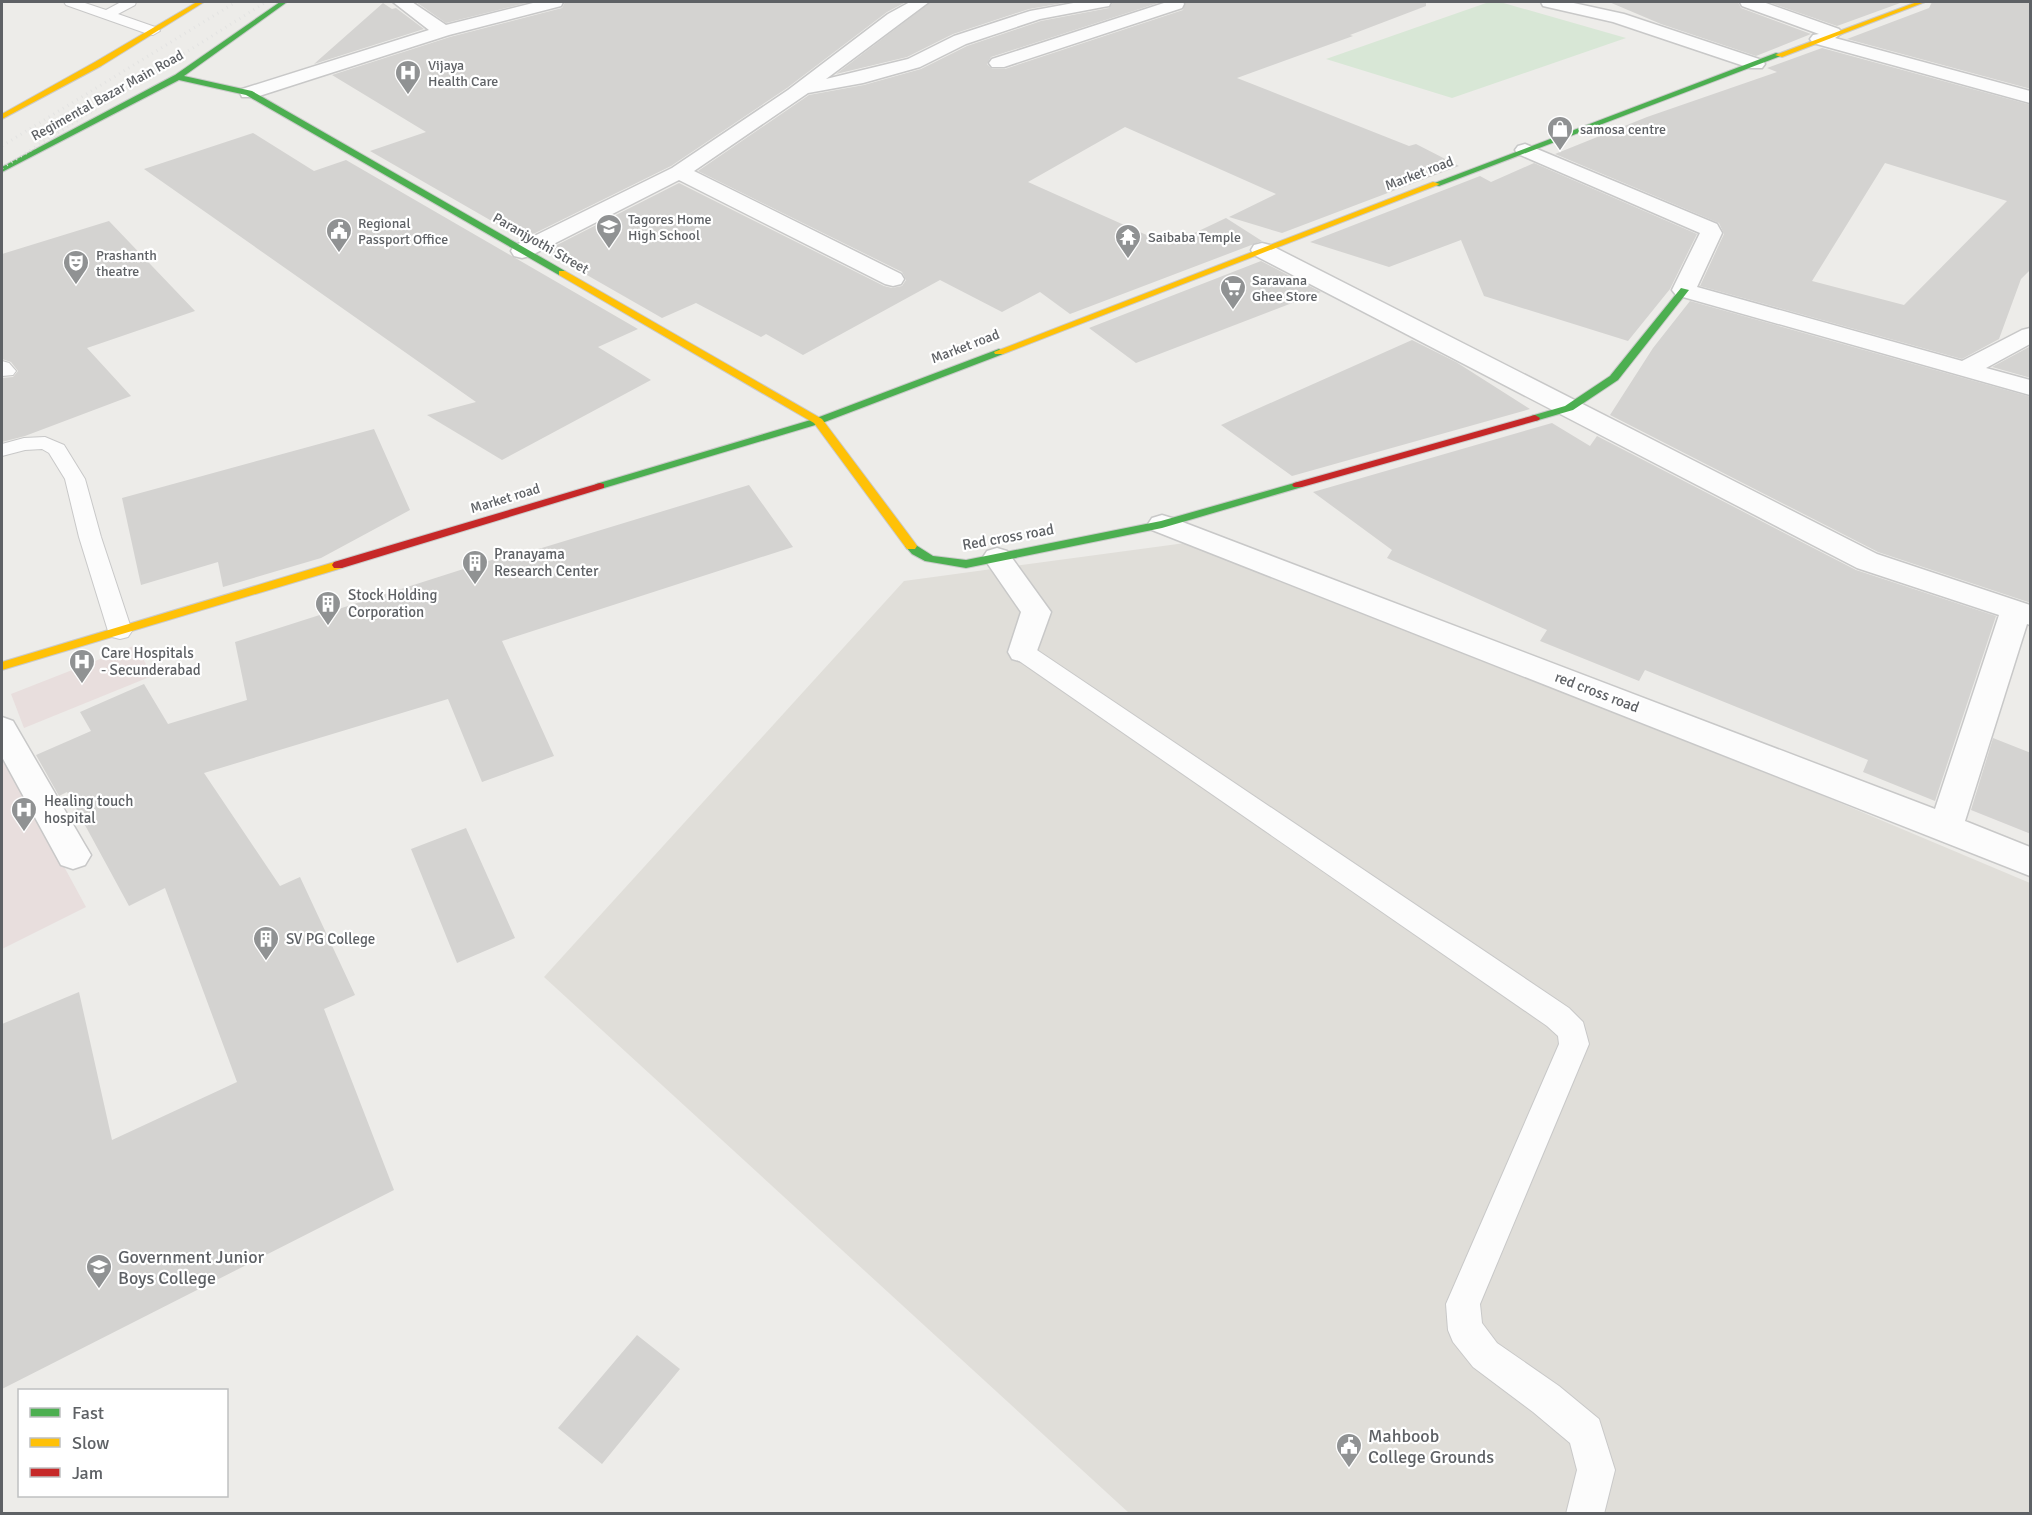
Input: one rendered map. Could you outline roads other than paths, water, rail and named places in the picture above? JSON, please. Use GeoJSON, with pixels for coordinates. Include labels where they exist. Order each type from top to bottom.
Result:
{"type":"FeatureCollection","features":[{"type":"Feature","properties":{"kind":"street"},"geometry":{"type":"LineString","coordinates":[[2,117],[98,64],[201,2]]}},
{"type":"Feature","properties":{"kind":"street","name":"Regimental Bazar Main Road"},"geometry":{"type":"LineString","coordinates":[[2,170],[178,77],[284,2]]}},
{"type":"Feature","properties":{"kind":"street"},"geometry":{"type":"LineString","coordinates":[[402,2],[443,31]]}},
{"type":"Feature","properties":{"kind":"street"},"geometry":{"type":"LineString","coordinates":[[249,93],[443,31],[555,2]]}},
{"type":"Feature","properties":{"kind":"street"},"geometry":{"type":"LineString","coordinates":[[522,251],[679,172],[800,90],[894,18],[921,2]]}},
{"type":"Feature","properties":{"kind":"street"},"geometry":{"type":"LineString","coordinates":[[800,90],[904,66],[960,40],[1014,22],[1103,2]]}},
{"type":"Feature","properties":{"kind":"street"},"geometry":{"type":"LineString","coordinates":[[998,63],[1175,2]]}},
{"type":"Feature","properties":{"kind":"street"},"geometry":{"type":"LineString","coordinates":[[1549,2],[1618,18],[1756,64]]}},
{"type":"Feature","properties":{"kind":"street"},"geometry":{"type":"LineString","coordinates":[[1748,2],[1826,36],[2031,97]]}},
{"type":"Feature","properties":{"kind":"street","name":"Market road"},"geometry":{"type":"LineString","coordinates":[[2,666],[818,421],[1525,150],[1922,2]]}},
{"type":"Feature","properties":{"kind":"street","name":"Paranjyothi Street"},"geometry":{"type":"LineString","coordinates":[[178,77],[249,93],[818,421]]}},
{"type":"Feature","properties":{"kind":"street"},"geometry":{"type":"LineString","coordinates":[[1525,150],[1709,229],[1711,233],[1684,290],[2031,388]]}},
{"type":"Feature","properties":{"kind":"street"},"geometry":{"type":"LineString","coordinates":[[679,172],[893,279]]}},
{"type":"Feature","properties":{"kind":"street"},"geometry":{"type":"LineString","coordinates":[[1262,250],[1867,561],[2023,612],[1946,826]]}},
{"type":"Feature","properties":{"kind":"street","name":"Red cross road"},"geometry":{"type":"LineString","coordinates":[[818,421],[914,551],[938,561],[966,564],[1162,524],[1569,408],[1614,378],[1684,290]]}},
{"type":"Feature","properties":{"kind":"street"},"geometry":{"type":"LineString","coordinates":[[1965,369],[2031,336]]}},
{"type":"Feature","properties":{"kind":"street","name":"red cross road"},"geometry":{"type":"LineString","coordinates":[[1162,524],[1946,826],[2031,862]]}},
{"type":"Feature","properties":{"kind":"street"},"geometry":{"type":"LineString","coordinates":[[997,557],[1036,612],[1023,652]]}},
{"type":"Feature","properties":{"kind":"street"},"geometry":{"type":"LineString","coordinates":[[2,729],[73,855]]}},
{"type":"Feature","properties":{"kind":"lane"},"geometry":{"type":"LineString","coordinates":[[71,2],[153,31]]}},
{"type":"Feature","properties":{"kind":"lane"},"geometry":{"type":"LineString","coordinates":[[106,15],[130,2]]}},
{"type":"Feature","properties":{"kind":"lane"},"geometry":{"type":"LineString","coordinates":[[2,450],[24,444],[45,443],[57,449],[75,478],[93,548],[120,631]]}},
{"type":"Feature","properties":{"kind":"lane"},"geometry":{"type":"LineString","coordinates":[[1023,652],[1558,1017],[1572,1031],[1574,1044],[1463,1304],[1465,1330],[1485,1355],[1546,1399],[1586,1432],[1596,1470],[1585,1514]]}},
{"type":"Feature","properties":{"kind":"railway"},"geometry":{"type":"LineString","coordinates":[[2,146],[236,2]]}},
{"type":"Feature","properties":{"kind":"railway"},"geometry":{"type":"LineString","coordinates":[[2,168],[266,2]]}},
{"type":"Feature","properties":{"kind":"place","name":"Vijaya Health Care"},"geometry":{"type":"Point","coordinates":[408,96]}},
{"type":"Feature","properties":{"kind":"place","name":"samosa centre"},"geometry":{"type":"Point","coordinates":[1560,152]}},
{"type":"Feature","properties":{"kind":"place","name":"Tagores Home High School"},"geometry":{"type":"Point","coordinates":[609,250]}},
{"type":"Feature","properties":{"kind":"place","name":"Regional Passport Office"},"geometry":{"type":"Point","coordinates":[339,254]}},
{"type":"Feature","properties":{"kind":"place","name":"Saibaba Temple"},"geometry":{"type":"Point","coordinates":[1128,260]}},
{"type":"Feature","properties":{"kind":"place","name":"Prashanth theatre"},"geometry":{"type":"Point","coordinates":[76,286]}},
{"type":"Feature","properties":{"kind":"place","name":"Saravana Ghee Store"},"geometry":{"type":"Point","coordinates":[1233,311]}},
{"type":"Feature","properties":{"kind":"place","name":"Pranayama Research Center"},"geometry":{"type":"Point","coordinates":[475,586]}},
{"type":"Feature","properties":{"kind":"place","name":"Stock Holding Corporation"},"geometry":{"type":"Point","coordinates":[328,627]}},
{"type":"Feature","properties":{"kind":"place","name":"Care Hospitals - Secunderabad"},"geometry":{"type":"Point","coordinates":[82,685]}},
{"type":"Feature","properties":{"kind":"place","name":"Healing touch hospital"},"geometry":{"type":"Point","coordinates":[24,833]}},
{"type":"Feature","properties":{"kind":"place","name":"SV PG College"},"geometry":{"type":"Point","coordinates":[266,962]}},
{"type":"Feature","properties":{"kind":"place","name":"Government Junior Boys College"},"geometry":{"type":"Point","coordinates":[99,1290]}},
{"type":"Feature","properties":{"kind":"place","name":"Mahboob College Grounds"},"geometry":{"type":"Point","coordinates":[1349,1469]}}]}
